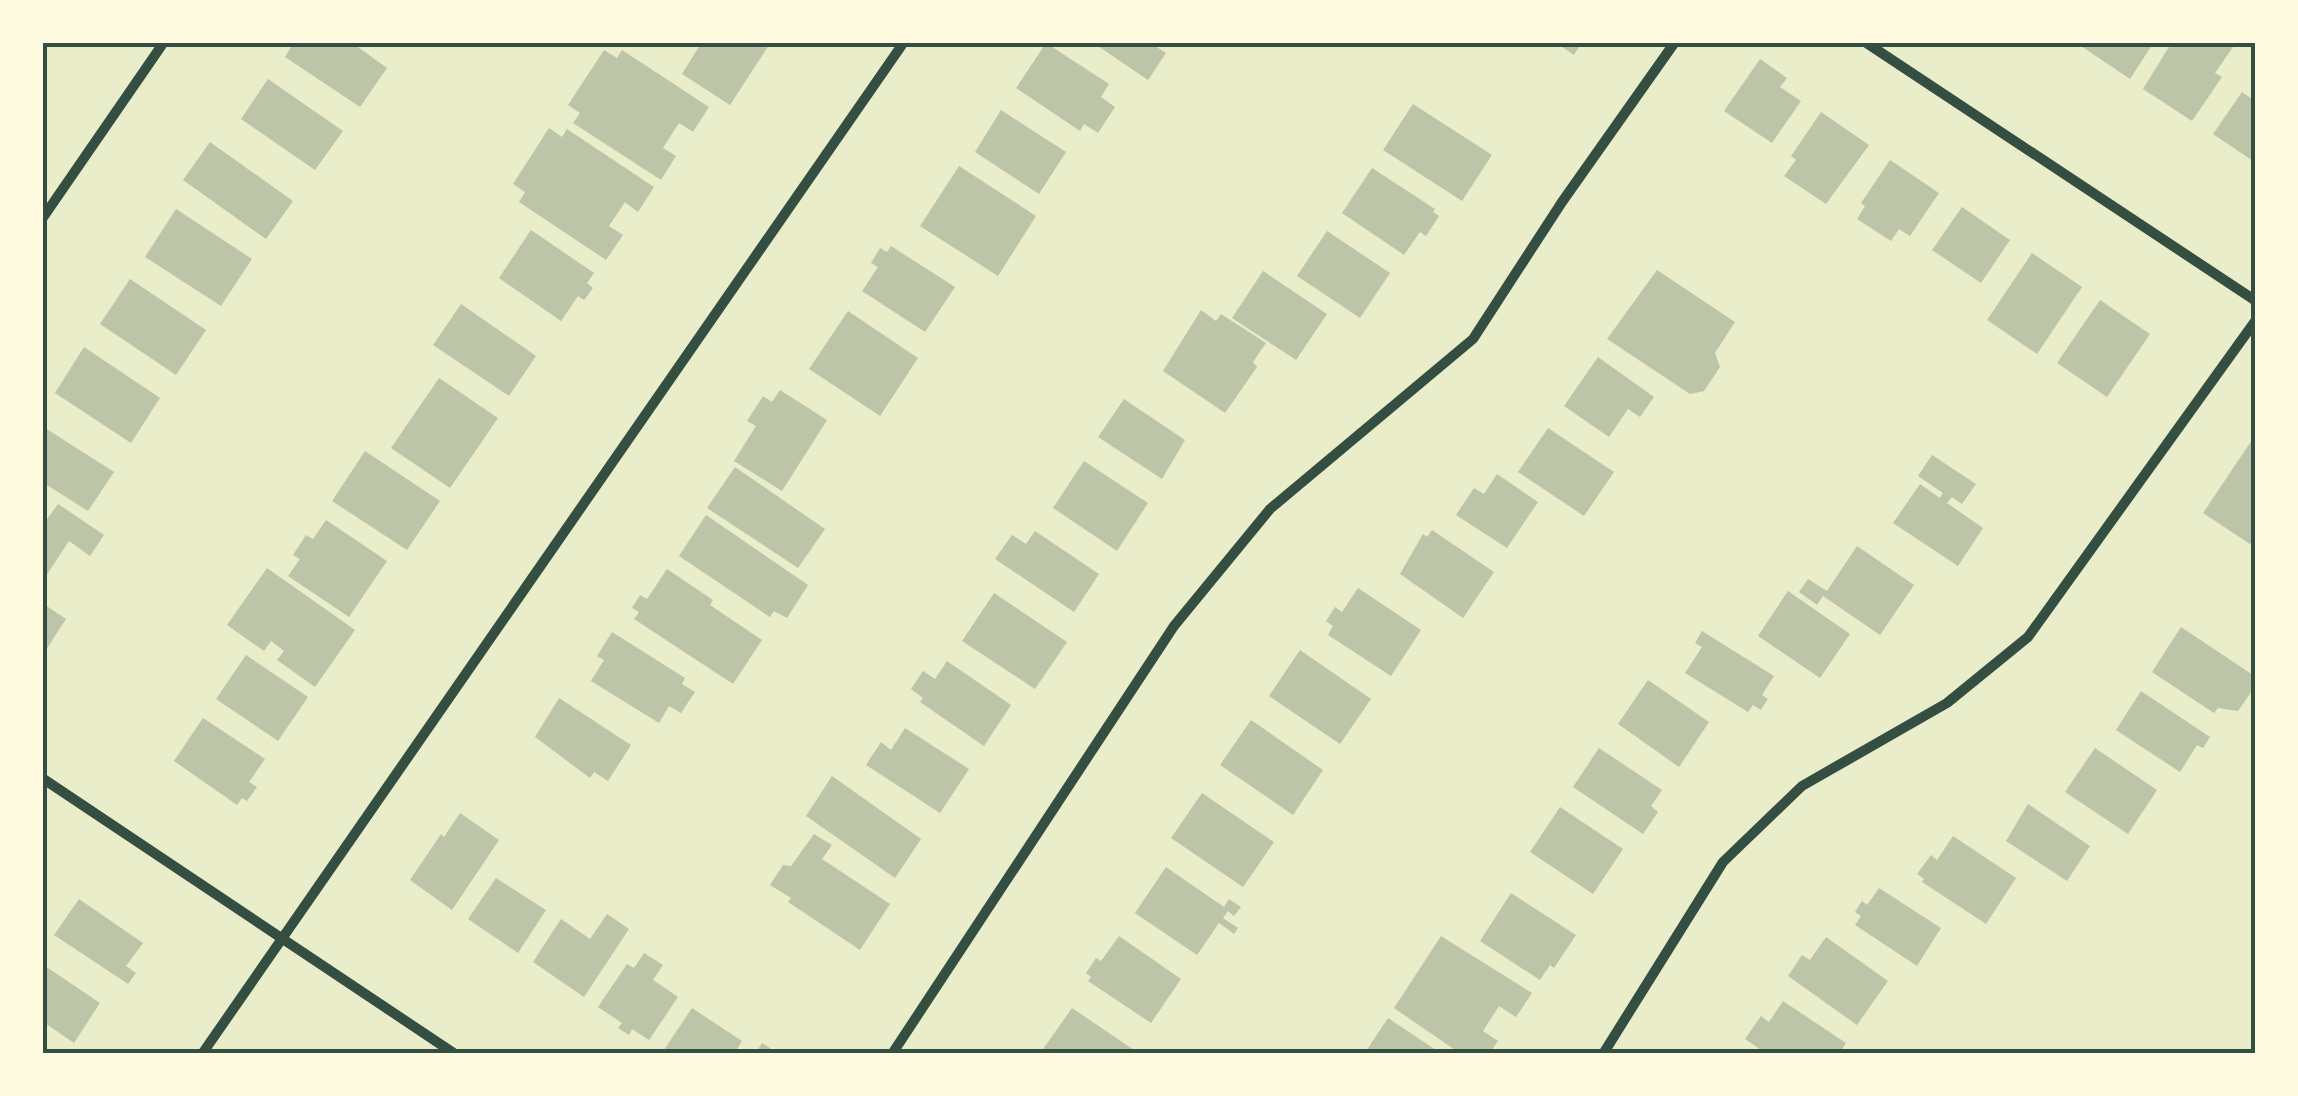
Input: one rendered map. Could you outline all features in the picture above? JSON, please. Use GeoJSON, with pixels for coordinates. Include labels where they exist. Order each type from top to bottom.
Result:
{"type":"FeatureCollection","features":[{"type":"Feature","properties":{"kind":"street"},"geometry":{"type":"LineString","coordinates":[[42,219],[164,42]]}},
{"type":"Feature","properties":{"kind":"street"},"geometry":{"type":"LineString","coordinates":[[202,1054],[904,42]]}},
{"type":"Feature","properties":{"kind":"street"},"geometry":{"type":"LineString","coordinates":[[892,1054],[1174,626],[1270,510],[1473,339],[1562,202],[1675,42]]}},
{"type":"Feature","properties":{"kind":"street"},"geometry":{"type":"LineString","coordinates":[[1865,42],[2256,301]]}},
{"type":"Feature","properties":{"kind":"street"},"geometry":{"type":"LineString","coordinates":[[1602,1054],[1723,862],[1802,786],[1947,703],[2028,637],[2256,320]]}},
{"type":"Feature","properties":{"kind":"street"},"geometry":{"type":"LineString","coordinates":[[42,778],[455,1054]]}},
{"type":"Feature","properties":{"kind":"building"},"geometry":{"type":"Polygon","coordinates":[[[294,42],[351,42],[387,68],[360,107],[285,57],[294,42]]]}},
{"type":"Feature","properties":{"kind":"building"},"geometry":{"type":"Polygon","coordinates":[[[702,42],[771,42],[730,105],[682,74],[702,42]]]}},
{"type":"Feature","properties":{"kind":"building"},"geometry":{"type":"Polygon","coordinates":[[[1092,42],[1149,42],[1166,53],[1148,80],[1092,42]]]}},
{"type":"Feature","properties":{"kind":"building"},"geometry":{"type":"Polygon","coordinates":[[[1555,42],[1582,42],[1574,55],[1555,42]]]}},
{"type":"Feature","properties":{"kind":"building"},"geometry":{"type":"Polygon","coordinates":[[[2075,42],[2154,42],[2130,79],[2075,42]]]}},
{"type":"Feature","properties":{"kind":"building"},"geometry":{"type":"Polygon","coordinates":[[[2172,42],[2226,42],[2233,47],[2215,73],[2222,77],[2192,121],[2143,89],[2172,42]]]}},
{"type":"Feature","properties":{"kind":"building"},"geometry":{"type":"Polygon","coordinates":[[[1046,43],[1109,84],[1101,97],[1115,107],[1098,133],[1084,124],[1080,131],[1016,88],[1046,43]]]}},
{"type":"Feature","properties":{"kind":"building"},"geometry":{"type":"Polygon","coordinates":[[[604,50],[617,58],[622,50],[709,107],[693,132],[679,123],[663,148],[676,156],[661,180],[573,123],[580,113],[568,105],[604,50]]]}},
{"type":"Feature","properties":{"kind":"building"},"geometry":{"type":"Polygon","coordinates":[[[1760,59],[1787,78],[1780,87],[1801,101],[1772,143],[1724,111],[1760,59]]]}},
{"type":"Feature","properties":{"kind":"building"},"geometry":{"type":"Polygon","coordinates":[[[268,79],[343,131],[315,170],[241,119],[268,79]]]}},
{"type":"Feature","properties":{"kind":"building"},"geometry":{"type":"Polygon","coordinates":[[[2242,92],[2256,102],[2256,163],[2213,134],[2242,92]]]}},
{"type":"Feature","properties":{"kind":"building"},"geometry":{"type":"Polygon","coordinates":[[[1413,104],[1492,155],[1462,201],[1383,150],[1413,104]]]}},
{"type":"Feature","properties":{"kind":"building"},"geometry":{"type":"Polygon","coordinates":[[[1001,110],[1066,152],[1039,194],[975,152],[1001,110]]]}},
{"type":"Feature","properties":{"kind":"building"},"geometry":{"type":"Polygon","coordinates":[[[1821,112],[1869,145],[1826,204],[1784,176],[1796,160],[1791,156],[1821,112]]]}},
{"type":"Feature","properties":{"kind":"building"},"geometry":{"type":"Polygon","coordinates":[[[549,128],[562,137],[567,129],[654,187],[638,212],[625,202],[609,226],[623,235],[606,260],[519,202],[525,192],[513,184],[549,128]]]}},
{"type":"Feature","properties":{"kind":"building"},"geometry":{"type":"Polygon","coordinates":[[[210,142],[293,201],[266,239],[183,180],[210,142]]]}},
{"type":"Feature","properties":{"kind":"building"},"geometry":{"type":"Polygon","coordinates":[[[1890,160],[1939,193],[1910,236],[1899,229],[1891,241],[1857,219],[1865,206],[1861,203],[1890,160]]]}},
{"type":"Feature","properties":{"kind":"building"},"geometry":{"type":"Polygon","coordinates":[[[959,166],[1036,216],[998,276],[920,226],[959,166]]]}},
{"type":"Feature","properties":{"kind":"building"},"geometry":{"type":"Polygon","coordinates":[[[1372,168],[1435,209],[1433,212],[1439,216],[1426,236],[1420,232],[1404,255],[1342,213],[1372,168]]]}},
{"type":"Feature","properties":{"kind":"building"},"geometry":{"type":"Polygon","coordinates":[[[1962,207],[2010,240],[1981,283],[1932,250],[1962,207]]]}},
{"type":"Feature","properties":{"kind":"building"},"geometry":{"type":"Polygon","coordinates":[[[176,209],[252,259],[221,306],[145,257],[176,209]]]}},
{"type":"Feature","properties":{"kind":"building"},"geometry":{"type":"Polygon","coordinates":[[[531,230],[594,273],[587,283],[593,288],[584,300],[578,296],[561,321],[499,278],[531,230]]]}},
{"type":"Feature","properties":{"kind":"building"},"geometry":{"type":"Polygon","coordinates":[[[1327,231],[1390,273],[1360,318],[1297,276],[1327,231]]]}},
{"type":"Feature","properties":{"kind":"building"},"geometry":{"type":"Polygon","coordinates":[[[891,246],[955,287],[925,332],[862,291],[878,267],[871,263],[880,248],[887,252],[891,246]]]}},
{"type":"Feature","properties":{"kind":"building"},"geometry":{"type":"Polygon","coordinates":[[[2032,253],[2082,287],[2037,354],[1987,320],[2032,253]]]}},
{"type":"Feature","properties":{"kind":"building"},"geometry":{"type":"Polygon","coordinates":[[[1657,270],[1735,322],[1715,353],[1720,367],[1704,391],[1690,394],[1607,339],[1657,270]]]}},
{"type":"Feature","properties":{"kind":"building"},"geometry":{"type":"Polygon","coordinates":[[[1263,271],[1327,314],[1296,360],[1232,318],[1263,271]]]}},
{"type":"Feature","properties":{"kind":"building"},"geometry":{"type":"Polygon","coordinates":[[[130,279],[206,330],[176,375],[100,324],[130,279]]]}},
{"type":"Feature","properties":{"kind":"building"},"geometry":{"type":"Polygon","coordinates":[[[2100,300],[2150,334],[2107,397],[2057,363],[2100,300]]]}},
{"type":"Feature","properties":{"kind":"building"},"geometry":{"type":"Polygon","coordinates":[[[461,304],[536,356],[509,396],[433,345],[461,304]]]}},
{"type":"Feature","properties":{"kind":"building"},"geometry":{"type":"Polygon","coordinates":[[[1201,310],[1216,321],[1221,314],[1266,343],[1253,362],[1257,367],[1225,413],[1163,371],[1201,310]]]}},
{"type":"Feature","properties":{"kind":"building"},"geometry":{"type":"Polygon","coordinates":[[[848,311],[918,358],[880,416],[809,369],[848,311]]]}},
{"type":"Feature","properties":{"kind":"building"},"geometry":{"type":"Polygon","coordinates":[[[84,347],[160,398],[131,443],[55,393],[84,347]]]}},
{"type":"Feature","properties":{"kind":"building"},"geometry":{"type":"Polygon","coordinates":[[[1598,357],[1654,397],[1640,417],[1628,409],[1609,437],[1564,406],[1598,357]]]}},
{"type":"Feature","properties":{"kind":"building"},"geometry":{"type":"Polygon","coordinates":[[[439,378],[498,418],[450,488],[391,448],[439,378]]]}},
{"type":"Feature","properties":{"kind":"building"},"geometry":{"type":"Polygon","coordinates":[[[780,390],[827,420],[782,491],[734,461],[756,426],[747,421],[763,396],[772,402],[780,390]]]}},
{"type":"Feature","properties":{"kind":"building"},"geometry":{"type":"Polygon","coordinates":[[[1124,399],[1185,440],[1162,479],[1098,437],[1124,399]]]}},
{"type":"Feature","properties":{"kind":"building"},"geometry":{"type":"Polygon","coordinates":[[[42,426],[114,472],[88,511],[42,482],[42,426]]]}},
{"type":"Feature","properties":{"kind":"building"},"geometry":{"type":"Polygon","coordinates":[[[1548,428],[1614,472],[1584,516],[1518,472],[1548,428]]]}},
{"type":"Feature","properties":{"kind":"building"},"geometry":{"type":"Polygon","coordinates":[[[2256,434],[2256,548],[2203,513],[2256,434]]]}},
{"type":"Feature","properties":{"kind":"building"},"geometry":{"type":"Polygon","coordinates":[[[365,451],[440,501],[407,550],[332,501],[365,451]]]}},
{"type":"Feature","properties":{"kind":"building"},"geometry":{"type":"Polygon","coordinates":[[[1932,455],[1976,484],[1962,504],[1952,497],[1947,503],[1983,528],[1958,566],[1893,523],[1920,484],[1940,498],[1943,493],[1918,476],[1932,455]]]}},
{"type":"Feature","properties":{"kind":"building"},"geometry":{"type":"Polygon","coordinates":[[[1084,461],[1148,503],[1117,551],[1053,508],[1084,461]]]}},
{"type":"Feature","properties":{"kind":"building"},"geometry":{"type":"Polygon","coordinates":[[[735,467],[825,529],[798,568],[707,508],[735,467]]]}},
{"type":"Feature","properties":{"kind":"building"},"geometry":{"type":"Polygon","coordinates":[[[1497,474],[1538,502],[1507,548],[1456,515],[1474,488],[1484,494],[1497,474]]]}},
{"type":"Feature","properties":{"kind":"building"},"geometry":{"type":"Polygon","coordinates":[[[58,504],[104,535],[90,556],[69,541],[42,582],[42,526],[58,504]]]}},
{"type":"Feature","properties":{"kind":"building"},"geometry":{"type":"Polygon","coordinates":[[[706,515],[808,585],[787,618],[774,611],[770,617],[679,556],[706,515]]]}},
{"type":"Feature","properties":{"kind":"building"},"geometry":{"type":"Polygon","coordinates":[[[326,520],[387,561],[349,617],[288,576],[300,559],[293,555],[306,535],[313,539],[326,520]]]}},
{"type":"Feature","properties":{"kind":"building"},"geometry":{"type":"Polygon","coordinates":[[[1432,530],[1494,572],[1463,618],[1400,574],[1423,534],[1427,537],[1432,530]]]}},
{"type":"Feature","properties":{"kind":"building"},"geometry":{"type":"Polygon","coordinates":[[[1035,531],[1099,574],[1074,612],[995,559],[1012,535],[1026,544],[1035,531]]]}},
{"type":"Feature","properties":{"kind":"building"},"geometry":{"type":"Polygon","coordinates":[[[1857,546],[1914,585],[1880,635],[1823,596],[1817,605],[1799,592],[1808,579],[1827,591],[1857,546]]]}},
{"type":"Feature","properties":{"kind":"building"},"geometry":{"type":"Polygon","coordinates":[[[267,568],[355,630],[315,687],[277,660],[284,651],[271,641],[264,651],[227,625],[267,568]]]}},
{"type":"Feature","properties":{"kind":"building"},"geometry":{"type":"Polygon","coordinates":[[[667,569],[713,600],[710,605],[762,640],[733,684],[634,619],[639,612],[632,608],[640,595],[647,599],[667,569]]]}},
{"type":"Feature","properties":{"kind":"building"},"geometry":{"type":"Polygon","coordinates":[[[1358,588],[1421,630],[1391,676],[1328,635],[1333,626],[1326,621],[1335,607],[1342,612],[1358,588]]]}},
{"type":"Feature","properties":{"kind":"building"},"geometry":{"type":"Polygon","coordinates":[[[1788,591],[1850,634],[1820,678],[1758,636],[1788,591]]]}},
{"type":"Feature","properties":{"kind":"building"},"geometry":{"type":"Polygon","coordinates":[[[994,593],[1067,642],[1035,689],[962,641],[994,593]]]}},
{"type":"Feature","properties":{"kind":"building"},"geometry":{"type":"Polygon","coordinates":[[[42,603],[66,619],[42,656],[42,603]]]}},
{"type":"Feature","properties":{"kind":"building"},"geometry":{"type":"Polygon","coordinates":[[[2181,627],[2256,677],[2256,685],[2238,711],[2218,708],[2214,713],[2152,672],[2181,627]]]}},
{"type":"Feature","properties":{"kind":"building"},"geometry":{"type":"Polygon","coordinates":[[[1702,631],[1774,676],[1762,695],[1768,699],[1761,710],[1753,705],[1748,712],[1685,673],[1702,647],[1695,643],[1702,631]]]}},
{"type":"Feature","properties":{"kind":"building"},"geometry":{"type":"Polygon","coordinates":[[[612,632],[685,678],[682,684],[695,692],[681,713],[669,706],[659,723],[591,681],[604,660],[597,656],[612,632]]]}},
{"type":"Feature","properties":{"kind":"building"},"geometry":{"type":"Polygon","coordinates":[[[1300,650],[1371,699],[1340,744],[1269,696],[1300,650]]]}},
{"type":"Feature","properties":{"kind":"building"},"geometry":{"type":"Polygon","coordinates":[[[246,655],[308,697],[278,741],[216,699],[246,655]]]}},
{"type":"Feature","properties":{"kind":"building"},"geometry":{"type":"Polygon","coordinates":[[[947,661],[1011,705],[984,746],[920,702],[923,698],[911,689],[923,671],[935,679],[947,661]]]}},
{"type":"Feature","properties":{"kind":"building"},"geometry":{"type":"Polygon","coordinates":[[[1648,680],[1709,722],[1679,767],[1618,724],[1648,680]]]}},
{"type":"Feature","properties":{"kind":"building"},"geometry":{"type":"Polygon","coordinates":[[[2141,691],[2210,737],[2203,748],[2197,745],[2180,772],[2116,730],[2141,691]]]}},
{"type":"Feature","properties":{"kind":"building"},"geometry":{"type":"Polygon","coordinates":[[[559,698],[631,745],[608,781],[594,772],[590,778],[535,737],[559,698]]]}},
{"type":"Feature","properties":{"kind":"building"},"geometry":{"type":"Polygon","coordinates":[[[203,718],[265,759],[249,782],[257,787],[247,801],[242,798],[237,805],[174,761],[203,718]]]}},
{"type":"Feature","properties":{"kind":"building"},"geometry":{"type":"Polygon","coordinates":[[[1251,720],[1323,770],[1293,815],[1220,765],[1251,720]]]}},
{"type":"Feature","properties":{"kind":"building"},"geometry":{"type":"Polygon","coordinates":[[[905,728],[969,769],[940,813],[866,765],[881,742],[891,750],[905,728]]]}},
{"type":"Feature","properties":{"kind":"building"},"geometry":{"type":"Polygon","coordinates":[[[1599,748],[1662,790],[1651,806],[1658,812],[1643,834],[1573,787],[1599,748]]]}},
{"type":"Feature","properties":{"kind":"building"},"geometry":{"type":"Polygon","coordinates":[[[2095,748],[2157,790],[2128,834],[2065,792],[2095,748]]]}},
{"type":"Feature","properties":{"kind":"building"},"geometry":{"type":"Polygon","coordinates":[[[832,776],[921,839],[895,878],[806,816],[832,776]]]}},
{"type":"Feature","properties":{"kind":"building"},"geometry":{"type":"Polygon","coordinates":[[[1202,793],[1274,842],[1243,887],[1171,838],[1202,793]]]}},
{"type":"Feature","properties":{"kind":"building"},"geometry":{"type":"Polygon","coordinates":[[[2028,804],[2090,846],[2067,881],[2006,841],[2028,804]]]}},
{"type":"Feature","properties":{"kind":"building"},"geometry":{"type":"Polygon","coordinates":[[[1560,807],[1623,849],[1593,894],[1530,852],[1560,807]]]}},
{"type":"Feature","properties":{"kind":"building"},"geometry":{"type":"Polygon","coordinates":[[[460,813],[499,840],[452,910],[410,880],[460,813]]]}},
{"type":"Feature","properties":{"kind":"building"},"geometry":{"type":"Polygon","coordinates":[[[814,834],[832,845],[822,859],[890,904],[860,950],[788,902],[791,898],[770,885],[783,865],[791,866],[814,834]]]}},
{"type":"Feature","properties":{"kind":"building"},"geometry":{"type":"Polygon","coordinates":[[[1953,836],[2016,878],[1986,924],[1922,882],[1924,879],[1917,874],[1931,855],[1937,860],[1953,836]]]}},
{"type":"Feature","properties":{"kind":"building"},"geometry":{"type":"Polygon","coordinates":[[[1166,867],[1224,907],[1229,899],[1241,907],[1234,916],[1228,911],[1223,918],[1238,928],[1234,934],[1219,923],[1197,955],[1135,913],[1166,867]]]}},
{"type":"Feature","properties":{"kind":"building"},"geometry":{"type":"Polygon","coordinates":[[[496,878],[546,910],[518,953],[468,919],[496,878]]]}},
{"type":"Feature","properties":{"kind":"building"},"geometry":{"type":"Polygon","coordinates":[[[1879,888],[1941,928],[1917,966],[1855,925],[1861,916],[1855,912],[1862,901],[1867,905],[1879,888]]]}},
{"type":"Feature","properties":{"kind":"building"},"geometry":{"type":"Polygon","coordinates":[[[1511,893],[1576,935],[1554,968],[1550,965],[1540,980],[1480,941],[1511,893]]]}},
{"type":"Feature","properties":{"kind":"building"},"geometry":{"type":"Polygon","coordinates":[[[79,899],[143,943],[126,966],[136,973],[128,984],[54,935],[79,899]]]}},
{"type":"Feature","properties":{"kind":"building"},"geometry":{"type":"Polygon","coordinates":[[[607,914],[629,929],[584,997],[533,962],[561,919],[590,939],[607,914]]]}},
{"type":"Feature","properties":{"kind":"building"},"geometry":{"type":"Polygon","coordinates":[[[1119,936],[1181,979],[1151,1023],[1088,981],[1091,977],[1086,973],[1096,958],[1101,961],[1119,936]]]}},
{"type":"Feature","properties":{"kind":"building"},"geometry":{"type":"Polygon","coordinates":[[[1441,936],[1532,993],[1516,1017],[1499,1006],[1483,1031],[1498,1041],[1489,1054],[1461,1054],[1394,1008],[1441,936]]]}},
{"type":"Feature","properties":{"kind":"building"},"geometry":{"type":"Polygon","coordinates":[[[1826,937],[1888,981],[1857,1025],[1788,976],[1802,955],[1810,960],[1826,937]]]}},
{"type":"Feature","properties":{"kind":"building"},"geometry":{"type":"Polygon","coordinates":[[[644,953],[663,965],[653,980],[678,997],[649,1040],[632,1029],[629,1035],[618,1028],[622,1023],[598,1007],[627,964],[634,968],[644,953]]]}},
{"type":"Feature","properties":{"kind":"building"},"geometry":{"type":"Polygon","coordinates":[[[42,964],[100,1003],[74,1043],[42,1021],[42,964]]]}},
{"type":"Feature","properties":{"kind":"building"},"geometry":{"type":"Polygon","coordinates":[[[1783,1001],[1846,1043],[1839,1054],[1767,1054],[1745,1039],[1761,1016],[1769,1022],[1783,1001]]]}},
{"type":"Feature","properties":{"kind":"building"},"geometry":{"type":"Polygon","coordinates":[[[692,1008],[742,1041],[734,1054],[669,1054],[664,1050],[692,1008]]]}},
{"type":"Feature","properties":{"kind":"building"},"geometry":{"type":"Polygon","coordinates":[[[1072,1008],[1134,1050],[1132,1054],[1041,1052],[1072,1008]]]}},
{"type":"Feature","properties":{"kind":"building"},"geometry":{"type":"Polygon","coordinates":[[[1388,1018],[1442,1054],[1364,1054],[1388,1018]]]}},
{"type":"Feature","properties":{"kind":"building"},"geometry":{"type":"Polygon","coordinates":[[[762,1043],[767,1046],[777,1054],[755,1054],[762,1043]]]}}]}
